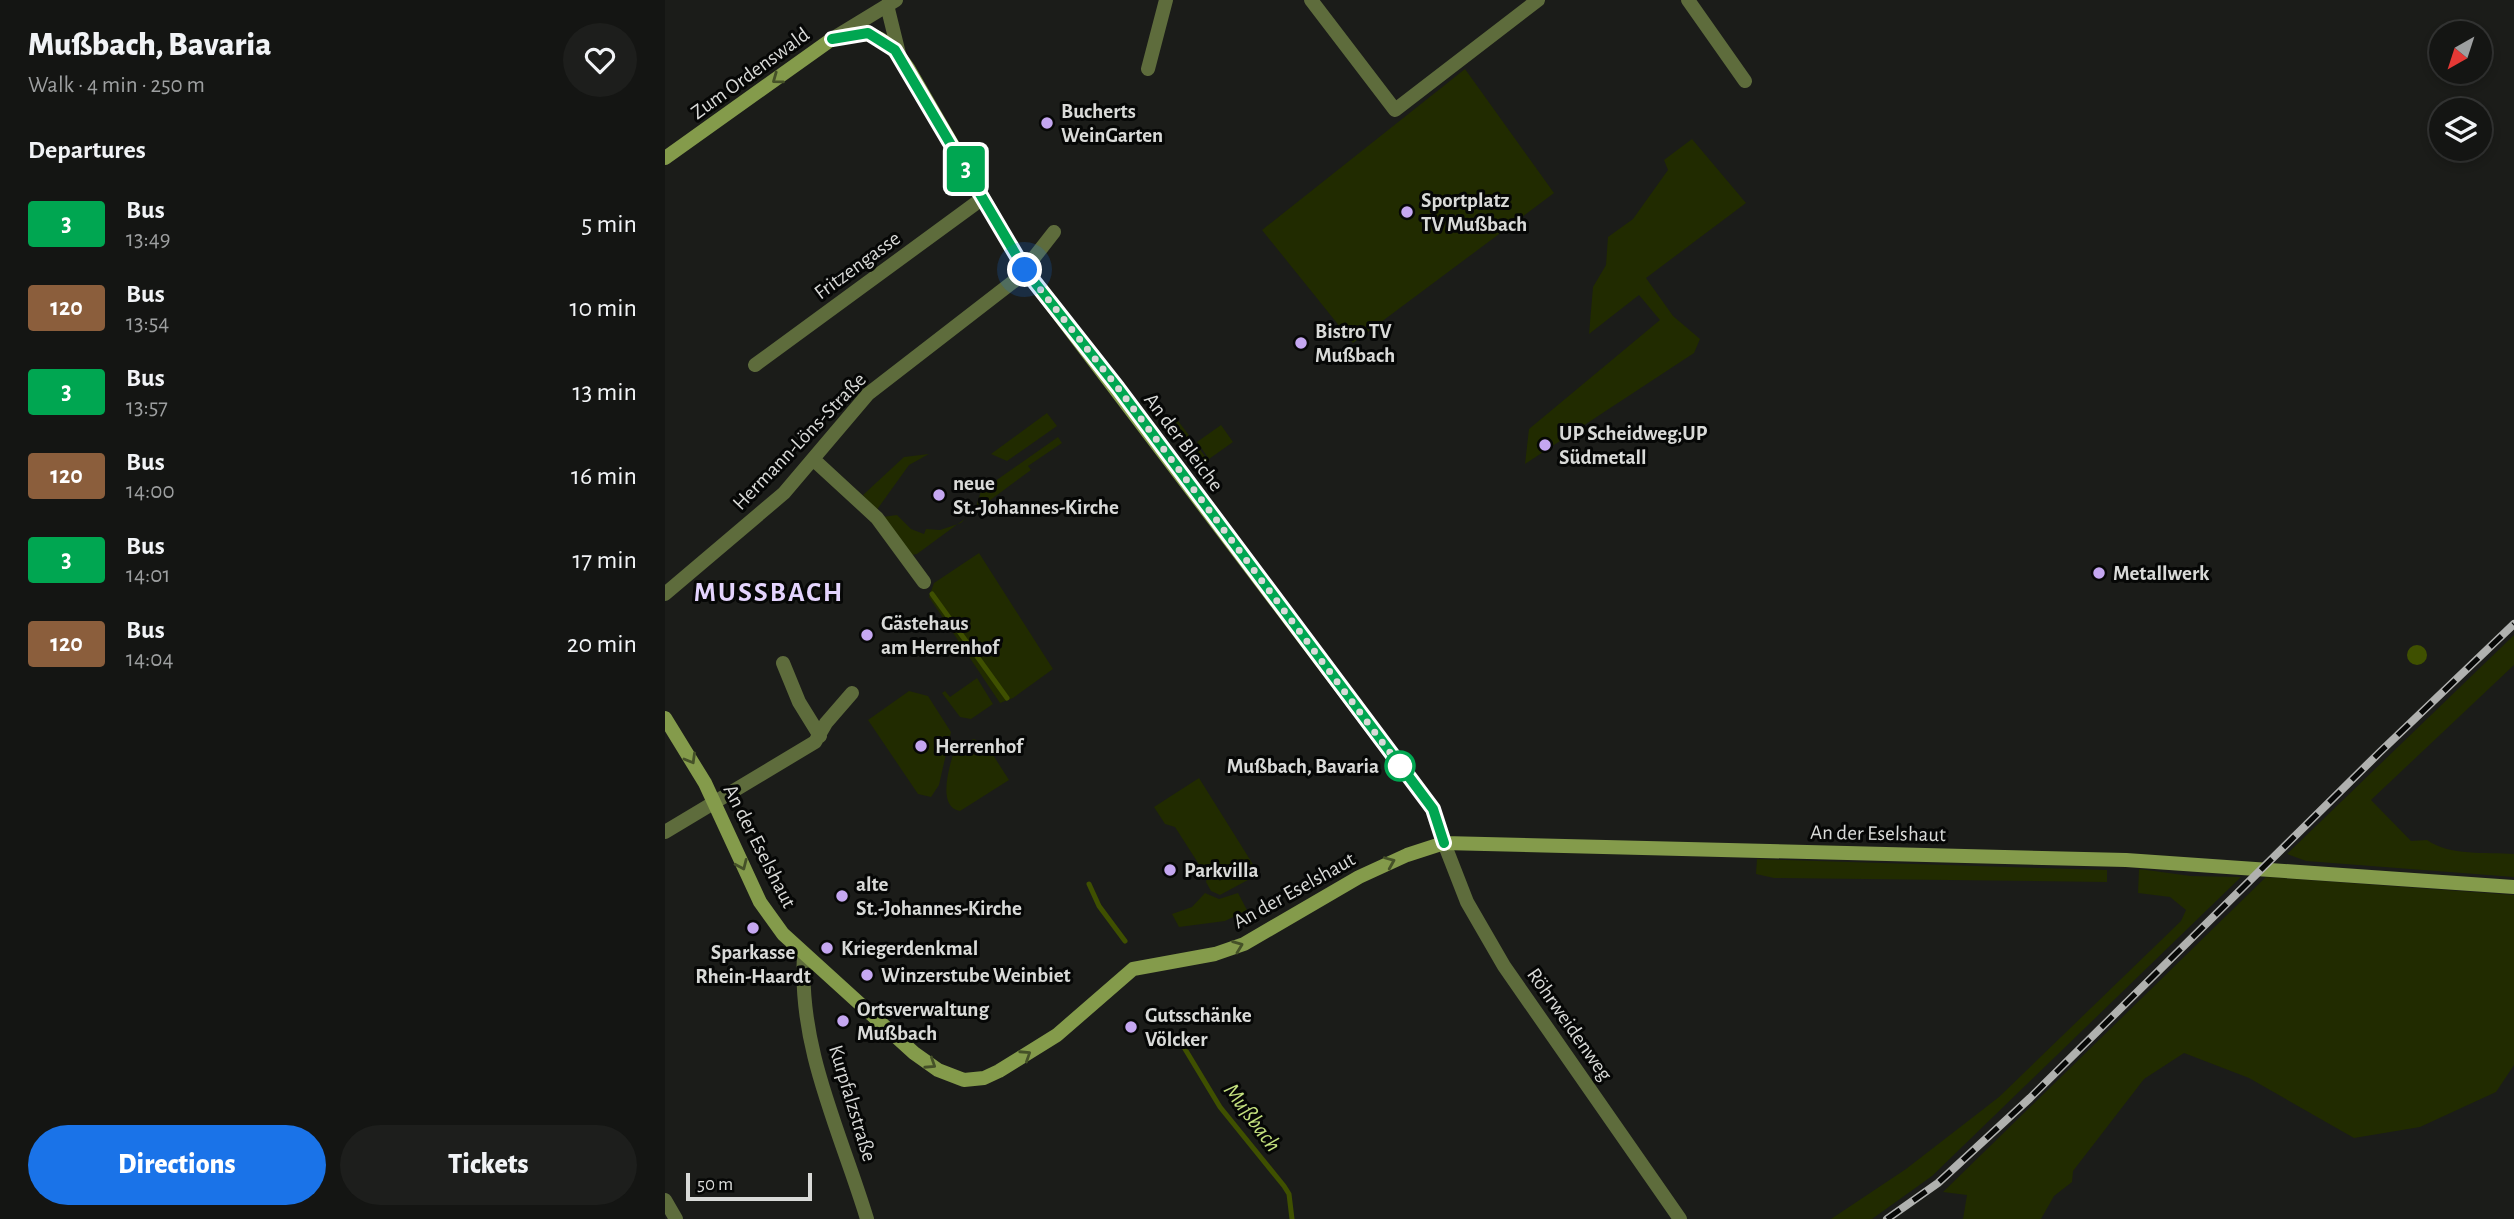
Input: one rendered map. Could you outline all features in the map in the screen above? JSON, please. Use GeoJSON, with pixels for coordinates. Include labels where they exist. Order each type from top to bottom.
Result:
{"type":"FeatureCollection","features":[{"type":"Feature","properties":{"kind":"main road","name":"An der Bleiche"},"geometry":{"type":"LineString","coordinates":[[832,39],[868,33],[881,39],[900,58],[1025,270],[1118,388],[1433,809],[1444,843]]}},
{"type":"Feature","properties":{"kind":"main road","name":"Zum Ordenswald"},"geometry":{"type":"LineString","coordinates":[[665,158],[832,39]]}},
{"type":"Feature","properties":{"kind":"main road","name":"An der Eselshaut"},"geometry":{"type":"LineString","coordinates":[[665,718],[714,803],[760,902],[777,928],[804,956],[925,1061],[950,1075],[974,1080],[999,1071],[1057,1035],[1133,970],[1215,954],[1244,944],[1359,877],[1407,855],[1444,843],[2161,861],[2514,887]]}},
{"type":"Feature","properties":{"kind":"street"},"geometry":{"type":"LineString","coordinates":[[1148,69],[1166,0]]}},
{"type":"Feature","properties":{"kind":"street"},"geometry":{"type":"LineString","coordinates":[[1311,0],[1395,110],[1538,0]]}},
{"type":"Feature","properties":{"kind":"street"},"geometry":{"type":"LineString","coordinates":[[1688,0],[1745,81]]}},
{"type":"Feature","properties":{"kind":"street","name":"Zum Ordenswald"},"geometry":{"type":"LineString","coordinates":[[832,39],[891,3]]}},
{"type":"Feature","properties":{"kind":"street","name":"An der Bleiche"},"geometry":{"type":"LineString","coordinates":[[891,3],[900,58]]}},
{"type":"Feature","properties":{"kind":"street","name":"Fritzengasse"},"geometry":{"type":"LineString","coordinates":[[755,365],[982,198]]}},
{"type":"Feature","properties":{"kind":"street","name":"Hermann-Löns-Straße"},"geometry":{"type":"LineString","coordinates":[[665,594],[768,509],[814,460],[834,430],[868,394],[1025,270],[1054,232]]}},
{"type":"Feature","properties":{"kind":"street"},"geometry":{"type":"LineString","coordinates":[[814,460],[877,518],[924,582]]}},
{"type":"Feature","properties":{"kind":"street"},"geometry":{"type":"LineString","coordinates":[[783,663],[799,702],[820,736]]}},
{"type":"Feature","properties":{"kind":"street"},"geometry":{"type":"LineString","coordinates":[[665,832],[820,736],[826,723],[852,693]]}},
{"type":"Feature","properties":{"kind":"street","name":"Röhrweidenweg"},"geometry":{"type":"LineString","coordinates":[[1444,843],[1467,902],[1504,965],[1680,1219]]}},
{"type":"Feature","properties":{"kind":"street","name":"Kurpfalzstraße"},"geometry":{"type":"LineString","coordinates":[[804,956],[806,1008],[815,1059],[867,1219]]}},
{"type":"Feature","properties":{"kind":"street"},"geometry":{"type":"LineString","coordinates":[[665,1199],[676,1219]]}},
{"type":"Feature","properties":{"kind":"shaded area","name":"Sportplatz TV Mußbach"},"geometry":{"type":"Polygon","coordinates":[[[1465,69],[1554,193],[1353,343],[1262,230],[1465,69]]]}},
{"type":"Feature","properties":{"kind":"shaded area"},"geometry":{"type":"Polygon","coordinates":[[[1692,139],[1746,203],[1646,278],[1673,316],[1700,339],[1694,353],[1525,464],[1529,429],[1660,320],[1639,295],[1589,334],[1593,287],[1606,265],[1608,237],[1633,219],[1668,170],[1664,160],[1692,139]]]}},
{"type":"Feature","properties":{"kind":"shaded area"},"geometry":{"type":"Polygon","coordinates":[[[1047,413],[1057,426],[1007,461],[991,454],[1047,413]]]}},
{"type":"Feature","properties":{"kind":"shaded area"},"geometry":{"type":"Polygon","coordinates":[[[1175,417],[1208,460],[1202,464],[1170,421],[1175,417]]]}},
{"type":"Feature","properties":{"kind":"shaded area"},"geometry":{"type":"Polygon","coordinates":[[[1221,425],[1233,442],[1209,459],[1197,442],[1221,425]]]}},
{"type":"Feature","properties":{"kind":"shaded area"},"geometry":{"type":"Polygon","coordinates":[[[1058,437],[1062,443],[1028,466],[1031,470],[965,518],[976,507],[981,491],[1058,437]]]}},
{"type":"Feature","properties":{"kind":"shaded area"},"geometry":{"type":"Polygon","coordinates":[[[929,454],[909,465],[876,511],[863,495],[904,457],[929,454]]]}},
{"type":"Feature","properties":{"kind":"shaded area"},"geometry":{"type":"Polygon","coordinates":[[[897,515],[911,529],[924,534],[926,529],[940,530],[957,524],[912,555],[882,517],[897,515]]]}},
{"type":"Feature","properties":{"kind":"shaded area"},"geometry":{"type":"Polygon","coordinates":[[[979,553],[1053,669],[1013,698],[1000,703],[929,597],[934,583],[979,553]]]}},
{"type":"Feature","properties":{"kind":"shaded area"},"geometry":{"type":"Polygon","coordinates":[[[2514,635],[2514,665],[2371,800],[2411,841],[2427,840],[2457,851],[2514,854],[2514,877],[2306,861],[2287,854],[2514,635]]]}},
{"type":"Feature","properties":{"kind":"shaded area"},"geometry":{"type":"Polygon","coordinates":[[[2417,645],[2424,648],[2427,655],[2424,662],[2417,665],[2410,662],[2407,655],[2410,648],[2417,645]]]}},
{"type":"Feature","properties":{"kind":"shaded area"},"geometry":{"type":"Polygon","coordinates":[[[977,678],[993,704],[971,719],[960,717],[942,693],[945,691],[950,697],[977,678]]]}},
{"type":"Feature","properties":{"kind":"shaded area"},"geometry":{"type":"Polygon","coordinates":[[[909,691],[928,696],[951,732],[939,785],[931,797],[918,794],[868,720],[909,691]]]}},
{"type":"Feature","properties":{"kind":"shaded area"},"geometry":{"type":"Polygon","coordinates":[[[974,739],[986,744],[1009,780],[960,811],[952,808],[948,801],[948,772],[956,745],[974,739]]]}},
{"type":"Feature","properties":{"kind":"shaded area"},"geometry":{"type":"Polygon","coordinates":[[[1199,778],[1259,874],[1220,895],[1211,891],[1206,882],[1207,877],[1175,827],[1165,824],[1154,807],[1199,778]]]}},
{"type":"Feature","properties":{"kind":"shaded area"},"geometry":{"type":"Polygon","coordinates":[[[1757,859],[2107,870],[2107,882],[1774,878],[1756,874],[1757,859]]]}},
{"type":"Feature","properties":{"kind":"shaded area"},"geometry":{"type":"Polygon","coordinates":[[[2139,869],[2191,876],[2241,877],[1932,1176],[1872,1219],[1831,1219],[1906,1169],[1999,1097],[2181,921],[2186,910],[2170,897],[2138,893],[2139,869]]]}},
{"type":"Feature","properties":{"kind":"shaded area"},"geometry":{"type":"Polygon","coordinates":[[[2266,877],[2514,895],[2514,1065],[2496,1092],[2420,1127],[2354,1138],[2249,1078],[2184,1053],[2144,1079],[2073,1171],[2072,1182],[2054,1196],[2041,1219],[1963,1219],[1967,1195],[1943,1192],[2266,877]]]}},
{"type":"Feature","properties":{"kind":"shaded area"},"geometry":{"type":"Polygon","coordinates":[[[1205,893],[1219,899],[1238,893],[1247,910],[1225,921],[1179,927],[1172,914],[1192,907],[1205,893]]]}},
{"type":"Feature","properties":{"kind":"waterway","name":"Mußbach"},"geometry":{"type":"LineString","coordinates":[[932,594],[1007,698]]}},
{"type":"Feature","properties":{"kind":"waterway","name":"Mußbach"},"geometry":{"type":"LineString","coordinates":[[1089,884],[1099,906],[1125,941]]}},
{"type":"Feature","properties":{"kind":"waterway","name":"Mußbach"},"geometry":{"type":"LineString","coordinates":[[1179,1039],[1220,1107],[1284,1186],[1289,1194],[1292,1219]]}},
{"type":"Feature","properties":{"kind":"railway"},"geometry":{"type":"LineString","coordinates":[[1887,1219],[1938,1183],[2030,1098],[2380,752],[2514,624]]}},
{"type":"Feature","properties":{"kind":"bus line","name":"3"},"geometry":{"type":"LineString","coordinates":[[832,39],[863,32],[881,39],[895,50],[1025,270],[1118,388],[1433,809],[1444,843]]}},
{"type":"Feature","properties":{"kind":"place","name":"Bucherts WeinGarten"},"geometry":{"type":"Point","coordinates":[1047,123]}},
{"type":"Feature","properties":{"kind":"place","name":"Sportplatz TV Mußbach"},"geometry":{"type":"Point","coordinates":[1407,212]}},
{"type":"Feature","properties":{"kind":"place","name":"Bistro TV Mußbach"},"geometry":{"type":"Point","coordinates":[1301,343]}},
{"type":"Feature","properties":{"kind":"place","name":"UP Scheidweg;UP Südmetall"},"geometry":{"type":"Point","coordinates":[1545,445]}},
{"type":"Feature","properties":{"kind":"place","name":"neue St.-Johannes-Kirche"},"geometry":{"type":"Point","coordinates":[939,495]}},
{"type":"Feature","properties":{"kind":"place","name":"Metallwerk"},"geometry":{"type":"Point","coordinates":[2099,573]}},
{"type":"Feature","properties":{"kind":"place","name":"Gästehaus am Herrenhof"},"geometry":{"type":"Point","coordinates":[867,635]}},
{"type":"Feature","properties":{"kind":"place","name":"Herrenhof"},"geometry":{"type":"Point","coordinates":[921,746]}},
{"type":"Feature","properties":{"kind":"place","name":"Mußbach, Bavaria"},"geometry":{"type":"Point","coordinates":[1400,766]}},
{"type":"Feature","properties":{"kind":"place","name":"Parkvilla"},"geometry":{"type":"Point","coordinates":[1170,870]}},
{"type":"Feature","properties":{"kind":"place","name":"alte St.-Johannes-Kirche"},"geometry":{"type":"Point","coordinates":[842,896]}},
{"type":"Feature","properties":{"kind":"place","name":"Sparkasse Rhein-Haardt"},"geometry":{"type":"Point","coordinates":[753,928]}},
{"type":"Feature","properties":{"kind":"place","name":"Kriegerdenkmal"},"geometry":{"type":"Point","coordinates":[827,948]}},
{"type":"Feature","properties":{"kind":"place","name":"Winzerstube Weinbiet"},"geometry":{"type":"Point","coordinates":[867,975]}},
{"type":"Feature","properties":{"kind":"place","name":"Ortsverwaltung Mußbach"},"geometry":{"type":"Point","coordinates":[843,1021]}},
{"type":"Feature","properties":{"kind":"place","name":"Gutsschänke Völcker"},"geometry":{"type":"Point","coordinates":[1131,1027]}},
{"type":"Feature","properties":{"kind":"district","name":"MUSSBACH"},"geometry":{"type":"Point","coordinates":[769,591]}},
{"type":"Feature","properties":{"kind":"route"},"geometry":{"type":"LineString","coordinates":[[1025,270],[1118,388],[1400,766]]}}]}
